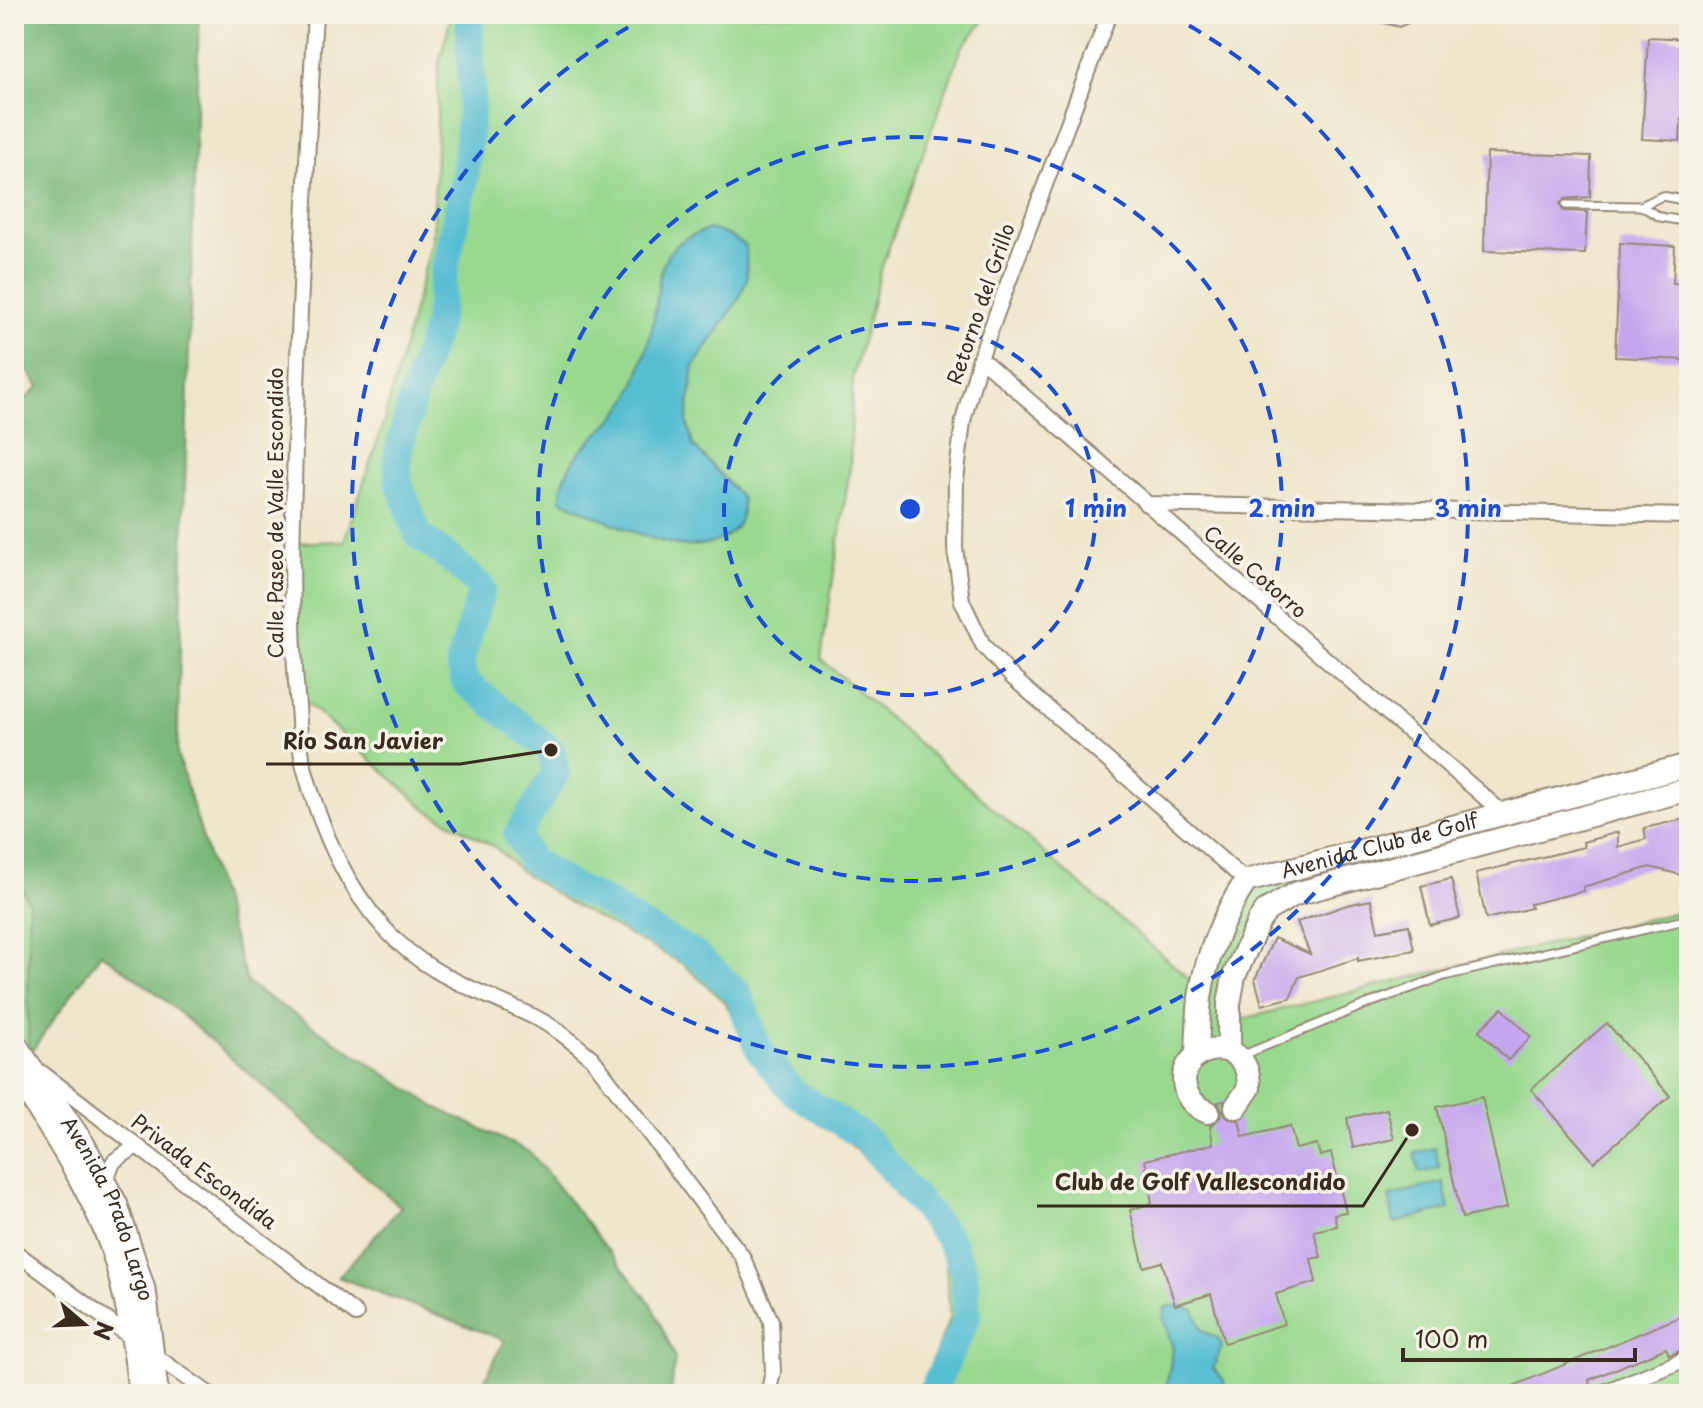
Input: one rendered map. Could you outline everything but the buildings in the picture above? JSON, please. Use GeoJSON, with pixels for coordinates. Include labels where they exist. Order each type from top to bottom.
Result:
{"type":"FeatureCollection","features":[{"type":"Feature","properties":{"kind":"street","name":"Calle Paseo de Valle Escondido"},"geometry":{"type":"LineString","coordinates":[[315,14],[301,236],[292,543],[293,639],[307,776],[333,849],[354,888],[383,927],[414,959],[453,982],[540,1020],[592,1058],[742,1256],[771,1321],[773,1372],[768,1394]]}},
{"type":"Feature","properties":{"kind":"street","name":"Retorno del Grillo"},"geometry":{"type":"LineString","coordinates":[[1109,14],[980,358],[963,421],[956,481],[955,548],[962,601],[983,645],[1012,677],[1254,879]]}},
{"type":"Feature","properties":{"kind":"street","name":"Calle Cotorro"},"geometry":{"type":"LineString","coordinates":[[980,358],[1505,815]]}},
{"type":"Feature","properties":{"kind":"street"},"geometry":{"type":"LineString","coordinates":[[1146,504],[1689,516]]}},
{"type":"Feature","properties":{"kind":"street","name":"Avenida Club de Golf"},"geometry":{"type":"LineString","coordinates":[[1254,879],[1689,765]]}},
{"type":"Feature","properties":{"kind":"street","name":"Avenida Club de Golf"},"geometry":{"type":"LineString","coordinates":[[1236,1107],[1249,1088],[1246,1066],[1234,1054],[1229,1004],[1234,976],[1267,910],[1310,889],[1689,789]]}},
{"type":"Feature","properties":{"kind":"street"},"geometry":{"type":"LineString","coordinates":[[1208,1112],[1195,1105],[1185,1085],[1185,1074],[1197,1055],[1200,997],[1208,962],[1231,908],[1254,879],[1280,902]]}},
{"type":"Feature","properties":{"kind":"street"},"geometry":{"type":"LineString","coordinates":[[1231,908],[1259,921]]}},
{"type":"Feature","properties":{"kind":"street"},"geometry":{"type":"LineString","coordinates":[[1197,1055],[1213,1049],[1234,1054]]}},
{"type":"Feature","properties":{"kind":"street","name":"Privada Escondida"},"geometry":{"type":"LineString","coordinates":[[17,1057],[356,1314]]}},
{"type":"Feature","properties":{"kind":"street","name":"Avenida Prado Largo"},"geometry":{"type":"LineString","coordinates":[[17,1057],[83,1144],[116,1204],[145,1294],[157,1394]]}},
{"type":"Feature","properties":{"kind":"street","name":"Avenida Prado Largo"},"geometry":{"type":"LineString","coordinates":[[17,1057],[113,1252],[134,1341],[140,1394]]}},
{"type":"Feature","properties":{"kind":"street"},"geometry":{"type":"LineString","coordinates":[[104,1182],[114,1161],[137,1146]]}},
{"type":"Feature","properties":{"kind":"street"},"geometry":{"type":"LineString","coordinates":[[14,1251],[209,1394]]}},
{"type":"Feature","properties":{"kind":"street"},"geometry":{"type":"LineString","coordinates":[[1599,1394],[1689,1358]]}},
{"type":"Feature","properties":{"kind":"lane"},"geometry":{"type":"LineString","coordinates":[[1566,205],[1641,206],[1662,196],[1689,201]]}},
{"type":"Feature","properties":{"kind":"lane"},"geometry":{"type":"LineString","coordinates":[[1641,206],[1660,217],[1689,222]]}},
{"type":"Feature","properties":{"kind":"lane"},"geometry":{"type":"LineString","coordinates":[[1234,1054],[1444,976],[1689,919]]}},
{"type":"Feature","properties":{"kind":"green space"},"geometry":{"type":"Polygon","coordinates":[[[14,14],[199,14],[177,754],[247,983],[437,1108],[530,1152],[652,1305],[675,1357],[671,1394],[478,1394],[504,1340],[338,1277],[401,1207],[159,995],[101,953],[28,1056],[29,902],[14,876],[14,409],[39,387],[14,351],[14,215],[26,207],[14,182],[14,14]]]}},
{"type":"Feature","properties":{"kind":"green space"},"geometry":{"type":"Polygon","coordinates":[[[452,14],[990,14],[962,47],[881,269],[853,377],[850,467],[821,659],[1202,990],[1246,881],[1689,765],[1689,789],[1267,910],[1234,976],[1238,1020],[1689,909],[1689,1370],[1634,1394],[914,1394],[926,1376],[950,1317],[945,1255],[896,1189],[849,1143],[801,1111],[770,1084],[725,1002],[683,964],[566,901],[520,871],[495,847],[427,810],[297,694],[292,543],[344,541],[383,425],[433,237],[439,63],[452,14]]]}},
{"type":"Feature","properties":{"kind":"green space"},"geometry":{"type":"Polygon","coordinates":[[[14,876],[29,901],[28,1056],[14,1036],[14,876]]]}},
{"type":"Feature","properties":{"kind":"water"},"geometry":{"type":"Polygon","coordinates":[[[710,229],[746,246],[747,279],[738,301],[694,366],[687,421],[693,445],[741,497],[742,513],[739,523],[724,538],[709,544],[675,545],[642,535],[560,499],[565,477],[575,459],[620,411],[633,389],[650,336],[661,273],[670,251],[692,235],[710,229]]]}},
{"type":"Feature","properties":{"kind":"water"},"geometry":{"type":"Polygon","coordinates":[[[1435,1148],[1440,1168],[1420,1173],[1415,1153],[1435,1148]]]}},
{"type":"Feature","properties":{"kind":"water"},"geometry":{"type":"Polygon","coordinates":[[[1443,1182],[1449,1209],[1394,1223],[1389,1196],[1443,1182]]]}},
{"type":"Feature","properties":{"kind":"water"},"geometry":{"type":"Polygon","coordinates":[[[1165,1308],[1194,1310],[1202,1330],[1219,1339],[1222,1346],[1213,1368],[1224,1380],[1223,1394],[1165,1394],[1173,1349],[1163,1318],[1165,1308]]]}},
{"type":"Feature","properties":{"kind":"waterway"},"geometry":{"type":"LineString","coordinates":[[469,14],[472,98],[465,177],[445,267],[437,326],[412,399],[397,458],[399,482],[418,535],[452,560],[482,588],[460,663],[465,682],[551,750],[556,773],[517,835],[531,860],[568,884],[695,954],[738,993],[759,1050],[793,1092],[864,1137],[948,1237],[964,1272],[967,1318],[931,1394]]}},
{"type":"Feature","properties":{"kind":"place","name":"Río San Javier"},"geometry":{"type":"Point","coordinates":[551,750]}},
{"type":"Feature","properties":{"kind":"place","name":"Club de Golf Vallescondido"},"geometry":{"type":"Point","coordinates":[1412,1130]}}]}
